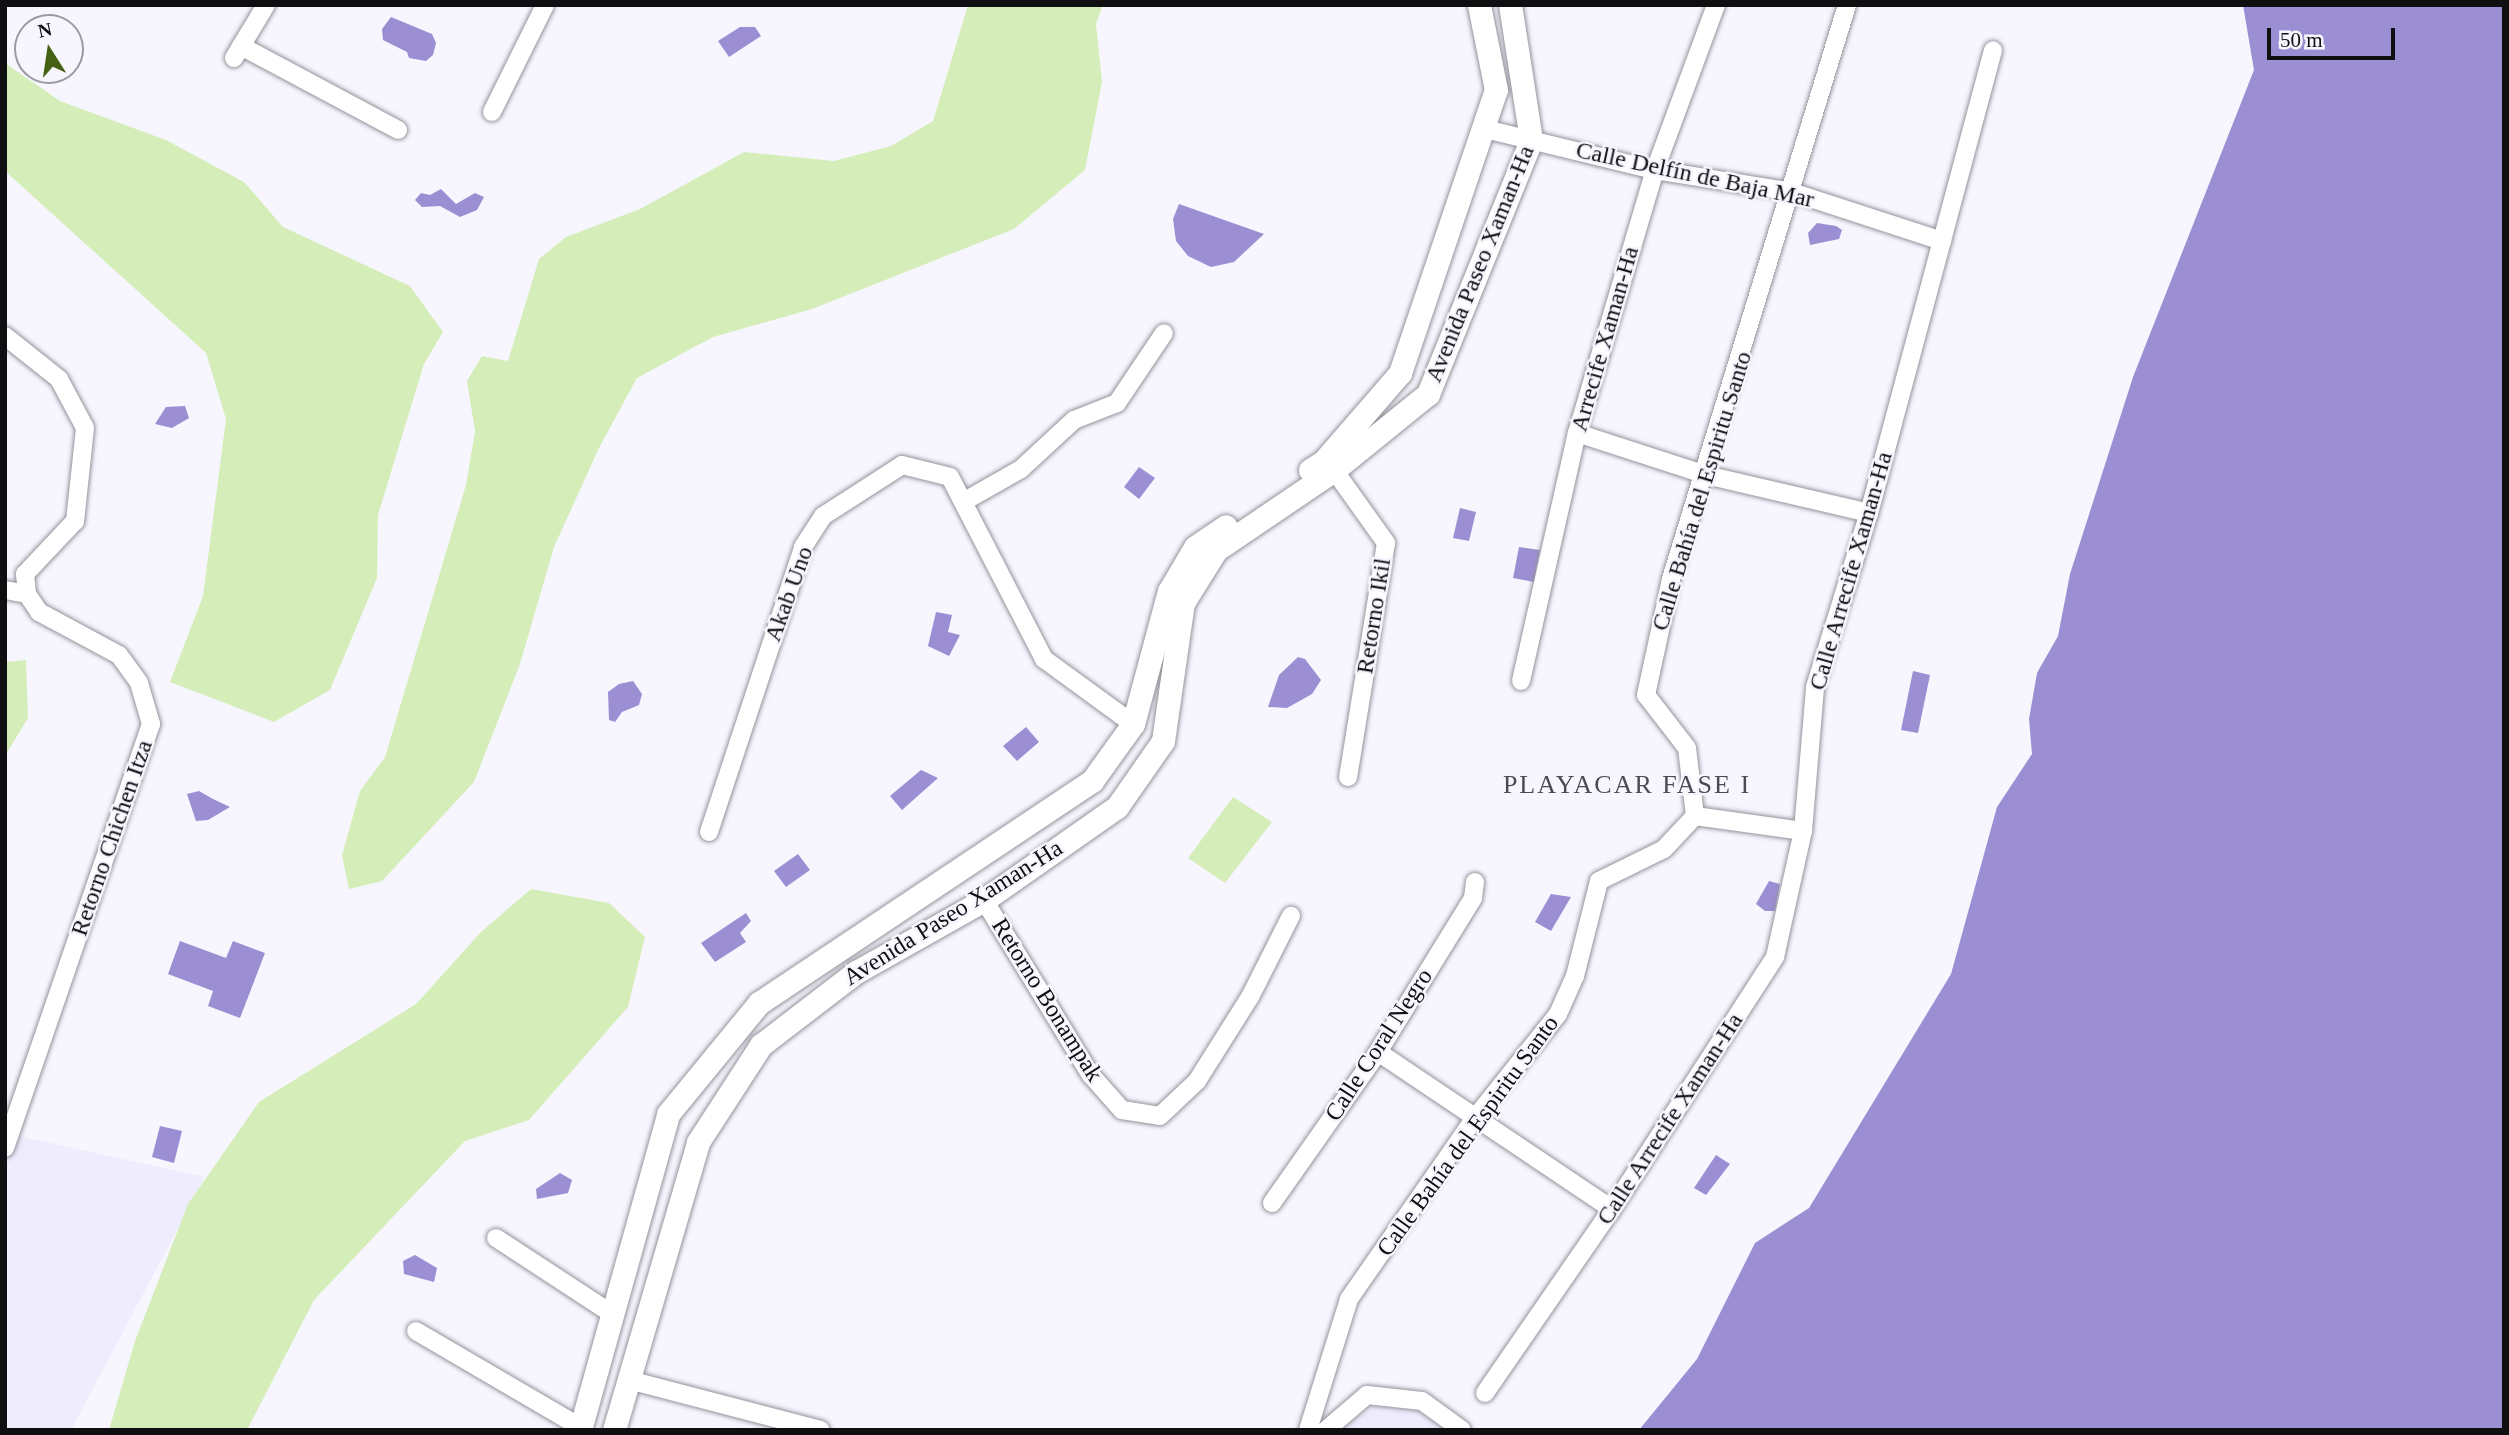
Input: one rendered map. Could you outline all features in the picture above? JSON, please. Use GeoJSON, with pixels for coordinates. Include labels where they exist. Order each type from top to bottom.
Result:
{"type":"FeatureCollection","features":[{"type":"Feature","properties":{"kind":"main road","name":"Avenida Paseo Xaman-Ha"},"geometry":{"type":"LineString","coordinates":[[580,1428],[668,1114],[759,1003],[1092,781],[1133,724],[1169,591],[1195,547],[1323,461],[1400,373],[1485,129],[1496,90],[1479,5]]}},
{"type":"Feature","properties":{"kind":"main road","name":"Avenida Paseo Xaman-Ha"},"geometry":{"type":"LineString","coordinates":[[614,1430],[698,1142],[761,1045],[856,972],[984,900],[1117,807],[1163,741],[1183,603],[1216,550],[1334,470],[1428,394],[1531,140],[1511,9]]}},
{"type":"Feature","properties":{"kind":"main road"},"geometry":{"type":"LineString","coordinates":[[1022,828],[1044,857]]}},
{"type":"Feature","properties":{"kind":"main road"},"geometry":{"type":"LineString","coordinates":[[885,919],[903,946]]}},
{"type":"Feature","properties":{"kind":"main road"},"geometry":{"type":"LineString","coordinates":[[622,1279],[656,1287]]}},
{"type":"Feature","properties":{"kind":"street"},"geometry":{"type":"LineString","coordinates":[[265,5],[237,52],[398,130]]}},
{"type":"Feature","properties":{"kind":"street"},"geometry":{"type":"LineString","coordinates":[[492,112],[545,5]]}},
{"type":"Feature","properties":{"kind":"street","name":"Arrecife Xaman-Ha"},"geometry":{"type":"LineString","coordinates":[[1521,681],[1577,433],[1655,170],[1716,5]]}},
{"type":"Feature","properties":{"kind":"street","name":"Calle Bahía del Espiritu Santo"},"geometry":{"type":"LineString","coordinates":[[1308,1430],[1349,1299],[1475,1118],[1559,1014],[1575,976],[1599,881],[1664,849],[1695,816],[1687,748],[1646,695],[1671,579],[1706,475],[1847,5]]}},
{"type":"Feature","properties":{"kind":"street","name":"Calle Arrecife Xaman-Ha"},"geometry":{"type":"LineString","coordinates":[[1485,1393],[1612,1209],[1774,957],[1803,831],[1815,687],[1870,513],[1993,50]]}},
{"type":"Feature","properties":{"kind":"street","name":"Calle Delfín de Baja Mar"},"geometry":{"type":"LineString","coordinates":[[1485,129],[1655,170],[1792,192],[1942,241]]}},
{"type":"Feature","properties":{"kind":"street"},"geometry":{"type":"LineString","coordinates":[[963,502],[1021,468],[1074,420],[1117,403],[1164,333]]}},
{"type":"Feature","properties":{"kind":"street"},"geometry":{"type":"LineString","coordinates":[[5,335],[59,379],[85,428],[75,521],[26,574],[27,594],[5,590]]}},
{"type":"Feature","properties":{"kind":"street"},"geometry":{"type":"LineString","coordinates":[[1577,433],[1706,475],[1870,513]]}},
{"type":"Feature","properties":{"kind":"street","name":"Akab Uno"},"geometry":{"type":"LineString","coordinates":[[709,832],[803,547],[823,516],[902,465],[950,477],[1044,659],[1133,724]]}},
{"type":"Feature","properties":{"kind":"street","name":"Retorno Ikil"},"geometry":{"type":"LineString","coordinates":[[1334,470],[1386,542],[1348,777]]}},
{"type":"Feature","properties":{"kind":"street","name":"Retorno Chichen Itza"},"geometry":{"type":"LineString","coordinates":[[5,1148],[151,724],[139,683],[120,656],[39,612],[27,594]]}},
{"type":"Feature","properties":{"kind":"street"},"geometry":{"type":"LineString","coordinates":[[1695,816],[1803,831]]}},
{"type":"Feature","properties":{"kind":"street","name":"Calle Coral Negro"},"geometry":{"type":"LineString","coordinates":[[1272,1203],[1378,1052],[1473,898],[1475,882]]}},
{"type":"Feature","properties":{"kind":"street","name":"Retorno Bonampak"},"geometry":{"type":"LineString","coordinates":[[984,900],[1091,1075],[1122,1110],[1160,1116],[1197,1081],[1250,997],[1291,916]]}},
{"type":"Feature","properties":{"kind":"street"},"geometry":{"type":"LineString","coordinates":[[1378,1052],[1612,1209]]}},
{"type":"Feature","properties":{"kind":"street"},"geometry":{"type":"LineString","coordinates":[[496,1238],[612,1314]]}},
{"type":"Feature","properties":{"kind":"street"},"geometry":{"type":"LineString","coordinates":[[416,1331],[580,1428]]}},
{"type":"Feature","properties":{"kind":"street"},"geometry":{"type":"LineString","coordinates":[[629,1380],[821,1430]]}},
{"type":"Feature","properties":{"kind":"street"},"geometry":{"type":"LineString","coordinates":[[1325,1430],[1367,1395],[1422,1401],[1462,1430]]}},
{"type":"Feature","properties":{"kind":"shaded area"},"geometry":{"type":"Polygon","coordinates":[[[2243,5],[2504,5],[2504,1430],[1639,1430],[1697,1359],[1755,1243],[1809,1208],[1951,974],[1997,807],[2032,754],[2029,719],[2037,673],[2058,636],[2070,574],[2133,377],[2254,70],[2243,5]]]}},
{"type":"Feature","properties":{"kind":"shaded area"},"geometry":{"type":"Polygon","coordinates":[[[391,17],[432,34],[436,43],[433,55],[426,61],[409,58],[407,52],[383,40],[382,29],[391,17]]]}},
{"type":"Feature","properties":{"kind":"shaded area"},"geometry":{"type":"Polygon","coordinates":[[[740,27],[755,27],[761,36],[729,57],[718,41],[740,27]]]}},
{"type":"Feature","properties":{"kind":"shaded area"},"geometry":{"type":"Polygon","coordinates":[[[441,189],[456,204],[475,193],[484,197],[477,210],[460,217],[440,206],[422,207],[415,200],[421,193],[430,195],[441,189]]]}},
{"type":"Feature","properties":{"kind":"shaded area"},"geometry":{"type":"Polygon","coordinates":[[[1179,204],[1264,234],[1234,262],[1211,267],[1188,256],[1176,241],[1173,219],[1179,204]]]}},
{"type":"Feature","properties":{"kind":"shaded area"},"geometry":{"type":"Polygon","coordinates":[[[1817,223],[1836,226],[1842,230],[1839,239],[1810,245],[1808,233],[1817,223]]]}},
{"type":"Feature","properties":{"kind":"shaded area"},"geometry":{"type":"Polygon","coordinates":[[[185,406],[189,418],[172,428],[155,424],[166,407],[185,406]]]}},
{"type":"Feature","properties":{"kind":"shaded area"},"geometry":{"type":"Polygon","coordinates":[[[1139,467],[1155,478],[1139,499],[1124,487],[1139,467]]]}},
{"type":"Feature","properties":{"kind":"shaded area"},"geometry":{"type":"Polygon","coordinates":[[[1460,508],[1476,512],[1469,541],[1453,538],[1460,508]]]}},
{"type":"Feature","properties":{"kind":"shaded area"},"geometry":{"type":"Polygon","coordinates":[[[1519,547],[1540,550],[1534,582],[1513,578],[1519,547]]]}},
{"type":"Feature","properties":{"kind":"shaded area"},"geometry":{"type":"Polygon","coordinates":[[[936,612],[952,615],[948,632],[960,635],[949,656],[928,646],[936,612]]]}},
{"type":"Feature","properties":{"kind":"shaded area"},"geometry":{"type":"Polygon","coordinates":[[[1298,657],[1305,659],[1321,680],[1312,694],[1287,708],[1268,707],[1279,675],[1298,657]]]}},
{"type":"Feature","properties":{"kind":"shaded area"},"geometry":{"type":"Polygon","coordinates":[[[1913,671],[1930,675],[1918,733],[1901,730],[1913,671]]]}},
{"type":"Feature","properties":{"kind":"shaded area"},"geometry":{"type":"Polygon","coordinates":[[[633,681],[642,694],[639,705],[622,712],[615,722],[609,720],[608,692],[619,684],[633,681]]]}},
{"type":"Feature","properties":{"kind":"shaded area"},"geometry":{"type":"Polygon","coordinates":[[[1026,727],[1039,742],[1017,761],[1003,746],[1026,727]]]}},
{"type":"Feature","properties":{"kind":"shaded area"},"geometry":{"type":"Polygon","coordinates":[[[921,770],[938,778],[902,810],[890,796],[921,770]]]}},
{"type":"Feature","properties":{"kind":"shaded area"},"geometry":{"type":"Polygon","coordinates":[[[199,791],[230,807],[208,820],[196,821],[187,794],[199,791]]]}},
{"type":"Feature","properties":{"kind":"shaded area"},"geometry":{"type":"Polygon","coordinates":[[[798,854],[810,870],[786,887],[774,871],[798,854]]]}},
{"type":"Feature","properties":{"kind":"shaded area"},"geometry":{"type":"Polygon","coordinates":[[[1769,881],[1780,884],[1775,911],[1765,911],[1756,904],[1769,881]]]}},
{"type":"Feature","properties":{"kind":"shaded area"},"geometry":{"type":"Polygon","coordinates":[[[1551,894],[1571,897],[1551,931],[1535,922],[1551,894]]]}},
{"type":"Feature","properties":{"kind":"shaded area"},"geometry":{"type":"Polygon","coordinates":[[[746,913],[751,921],[740,933],[746,942],[715,962],[701,943],[746,913]]]}},
{"type":"Feature","properties":{"kind":"shaded area"},"geometry":{"type":"Polygon","coordinates":[[[180,941],[226,958],[233,941],[265,953],[240,1018],[208,1006],[213,991],[168,974],[180,941]]]}},
{"type":"Feature","properties":{"kind":"shaded area"},"geometry":{"type":"Polygon","coordinates":[[[160,1126],[182,1131],[174,1163],[152,1157],[160,1126]]]}},
{"type":"Feature","properties":{"kind":"shaded area"},"geometry":{"type":"Polygon","coordinates":[[[5,1133],[205,1177],[71,1430],[5,1430],[5,1133]]]}},
{"type":"Feature","properties":{"kind":"shaded area"},"geometry":{"type":"Polygon","coordinates":[[[1716,1155],[1730,1164],[1706,1195],[1694,1188],[1716,1155]]]}},
{"type":"Feature","properties":{"kind":"shaded area"},"geometry":{"type":"Polygon","coordinates":[[[560,1173],[572,1180],[568,1193],[537,1199],[536,1189],[560,1173]]]}},
{"type":"Feature","properties":{"kind":"shaded area"},"geometry":{"type":"Polygon","coordinates":[[[415,1255],[437,1268],[434,1282],[404,1274],[403,1261],[415,1255]]]}},
{"type":"Feature","properties":{"kind":"shaded area"},"geometry":{"type":"Polygon","coordinates":[[[1378,1403],[1421,1410],[1454,1430],[1340,1430],[1378,1403]]]}},
{"type":"Feature","properties":{"kind":"green space"},"geometry":{"type":"Polygon","coordinates":[[[968,5],[1103,5],[1096,24],[1102,82],[1085,170],[1014,229],[812,309],[713,337],[637,378],[599,448],[554,547],[520,664],[474,782],[382,881],[349,889],[342,855],[360,791],[385,757],[466,485],[475,431],[467,381],[482,356],[508,361],[539,259],[566,237],[640,209],[744,152],[834,161],[891,146],[933,121],[968,5]]]}},
{"type":"Feature","properties":{"kind":"green space"},"geometry":{"type":"Polygon","coordinates":[[[5,63],[14,69],[14,84],[35,84],[60,101],[166,140],[244,182],[283,227],[410,286],[443,332],[424,364],[378,515],[377,578],[330,690],[274,722],[170,682],[203,596],[226,419],[206,353],[5,171],[5,63]]]}},
{"type":"Feature","properties":{"kind":"green space"},"geometry":{"type":"Polygon","coordinates":[[[26,660],[28,718],[5,756],[5,662],[26,660]]]}},
{"type":"Feature","properties":{"kind":"green space"},"geometry":{"type":"Polygon","coordinates":[[[1233,797],[1272,822],[1225,883],[1188,858],[1233,797]]]}},
{"type":"Feature","properties":{"kind":"green space"},"geometry":{"type":"Polygon","coordinates":[[[531,889],[609,903],[645,937],[628,1007],[529,1120],[465,1141],[314,1300],[247,1430],[109,1430],[135,1341],[188,1204],[259,1102],[416,1004],[481,932],[531,889]]]}},
{"type":"Feature","properties":{"kind":"district","name":"PLAYACAR FASE I"},"geometry":{"type":"Point","coordinates":[1627,785]}}]}
